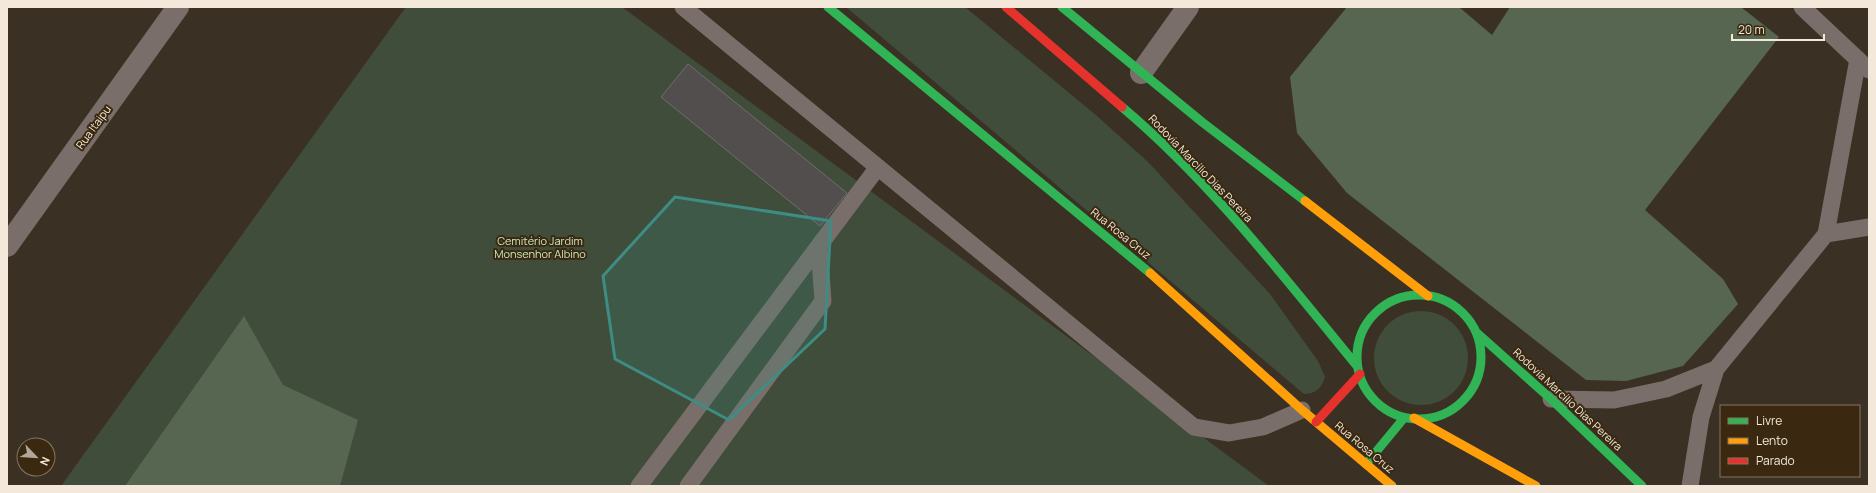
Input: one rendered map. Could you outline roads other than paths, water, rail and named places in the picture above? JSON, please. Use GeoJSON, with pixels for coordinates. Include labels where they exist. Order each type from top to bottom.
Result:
{"type":"FeatureCollection","features":[{"type":"Feature","properties":{"kind":"main road","name":"Rua Rosa Cruz"},"geometry":{"type":"LineString","coordinates":[[828,7],[1148,271],[1302,410],[1392,486]]}},
{"type":"Feature","properties":{"kind":"main road","name":"Rodovia Marcílio Dias Pereira"},"geometry":{"type":"LineString","coordinates":[[1006,7],[1151,131],[1243,228],[1359,370]]}},
{"type":"Feature","properties":{"kind":"main road"},"geometry":{"type":"LineString","coordinates":[[1062,7],[1141,73],[1428,296]]}},
{"type":"Feature","properties":{"kind":"main road"},"geometry":{"type":"LineString","coordinates":[[1410,295],[1428,296],[1434,296],[1456,306],[1473,324],[1481,347],[1480,372],[1470,394],[1451,411],[1428,419],[1404,418],[1382,408],[1365,390],[1359,370],[1358,342],[1369,320],[1387,304],[1410,295]]}},
{"type":"Feature","properties":{"kind":"main road","name":"Rodovia Marcílio Dias Pereira"},"geometry":{"type":"LineString","coordinates":[[1476,332],[1551,399],[1642,486]]}},
{"type":"Feature","properties":{"kind":"main road"},"geometry":{"type":"LineString","coordinates":[[1316,422],[1359,370]]}},
{"type":"Feature","properties":{"kind":"main road"},"geometry":{"type":"LineString","coordinates":[[1366,464],[1404,418]]}},
{"type":"Feature","properties":{"kind":"main road"},"geometry":{"type":"LineString","coordinates":[[1414,418],[1536,486]]}},
{"type":"Feature","properties":{"kind":"street","name":"Rua Itaipu"},"geometry":{"type":"LineString","coordinates":[[7,246],[178,7]]}},
{"type":"Feature","properties":{"kind":"street"},"geometry":{"type":"LineString","coordinates":[[1141,73],[1188,7]]}},
{"type":"Feature","properties":{"kind":"lane"},"geometry":{"type":"LineString","coordinates":[[683,7],[1194,427],[1229,433],[1263,427],[1302,410]]}},
{"type":"Feature","properties":{"kind":"lane"},"geometry":{"type":"LineString","coordinates":[[1690,486],[1701,417],[1716,369],[1826,234],[1863,64],[1802,7]]}},
{"type":"Feature","properties":{"kind":"lane"},"geometry":{"type":"LineString","coordinates":[[639,486],[878,167]]}},
{"type":"Feature","properties":{"kind":"lane"},"geometry":{"type":"LineString","coordinates":[[1826,234],[1869,227]]}},
{"type":"Feature","properties":{"kind":"lane"},"geometry":{"type":"LineString","coordinates":[[688,486],[823,300],[819,246]]}},
{"type":"Feature","properties":{"kind":"lane"},"geometry":{"type":"LineString","coordinates":[[1551,399],[1614,400],[1666,389],[1716,369]]}},
{"type":"Feature","properties":{"kind":"park label","name":"Cemitério Jardim Monsenhor Albino"},"geometry":{"type":"Point","coordinates":[540,246]}}]}
